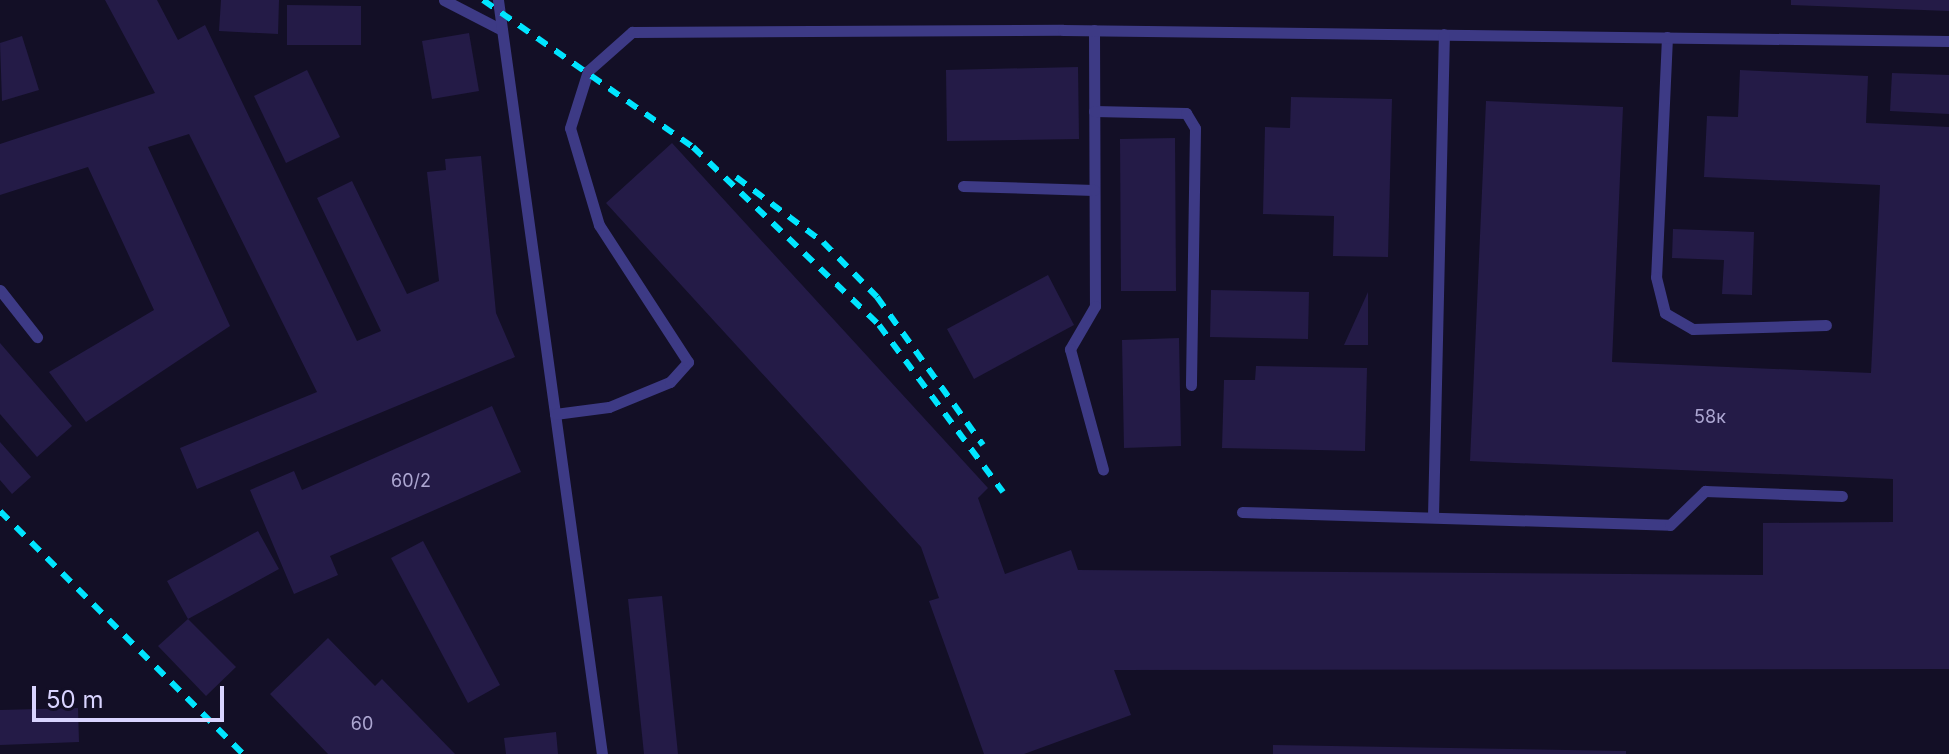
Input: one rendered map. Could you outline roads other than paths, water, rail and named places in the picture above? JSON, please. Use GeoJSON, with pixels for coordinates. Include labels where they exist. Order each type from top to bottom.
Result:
{"type":"FeatureCollection","features":[{"type":"Feature","properties":{"kind":"lane"},"geometry":{"type":"LineString","coordinates":[[444,0],[502,30]]}},
{"type":"Feature","properties":{"kind":"lane"},"geometry":{"type":"LineString","coordinates":[[498,0],[602,754]]}},
{"type":"Feature","properties":{"kind":"lane"},"geometry":{"type":"LineString","coordinates":[[555,414],[609,407],[670,382],[688,362],[599,225],[570,128],[588,71],[632,32],[1094,30],[1949,41]]}},
{"type":"Feature","properties":{"kind":"lane"},"geometry":{"type":"LineString","coordinates":[[1094,30],[1095,306],[1070,349],[1103,470]]}},
{"type":"Feature","properties":{"kind":"lane"},"geometry":{"type":"LineString","coordinates":[[1433,516],[1444,34]]}},
{"type":"Feature","properties":{"kind":"lane"},"geometry":{"type":"LineString","coordinates":[[1667,37],[1656,277],[1665,313],[1693,329],[1826,325]]}},
{"type":"Feature","properties":{"kind":"lane"},"geometry":{"type":"LineString","coordinates":[[1094,111],[1186,113],[1195,128],[1191,385]]}},
{"type":"Feature","properties":{"kind":"lane"},"geometry":{"type":"LineString","coordinates":[[963,186],[1094,190]]}},
{"type":"Feature","properties":{"kind":"lane"},"geometry":{"type":"LineString","coordinates":[[0,290],[37,337]]}},
{"type":"Feature","properties":{"kind":"lane"},"geometry":{"type":"LineString","coordinates":[[1242,512],[1670,525],[1705,491],[1842,496]]}},
{"type":"Feature","properties":{"kind":"railway"},"geometry":{"type":"LineString","coordinates":[[483,0],[693,147],[879,325],[1003,492]]}},
{"type":"Feature","properties":{"kind":"railway"},"geometry":{"type":"LineString","coordinates":[[736,177],[823,242],[877,297],[983,445]]}},
{"type":"Feature","properties":{"kind":"railway"},"geometry":{"type":"LineString","coordinates":[[0,511],[243,754]]}}]}
